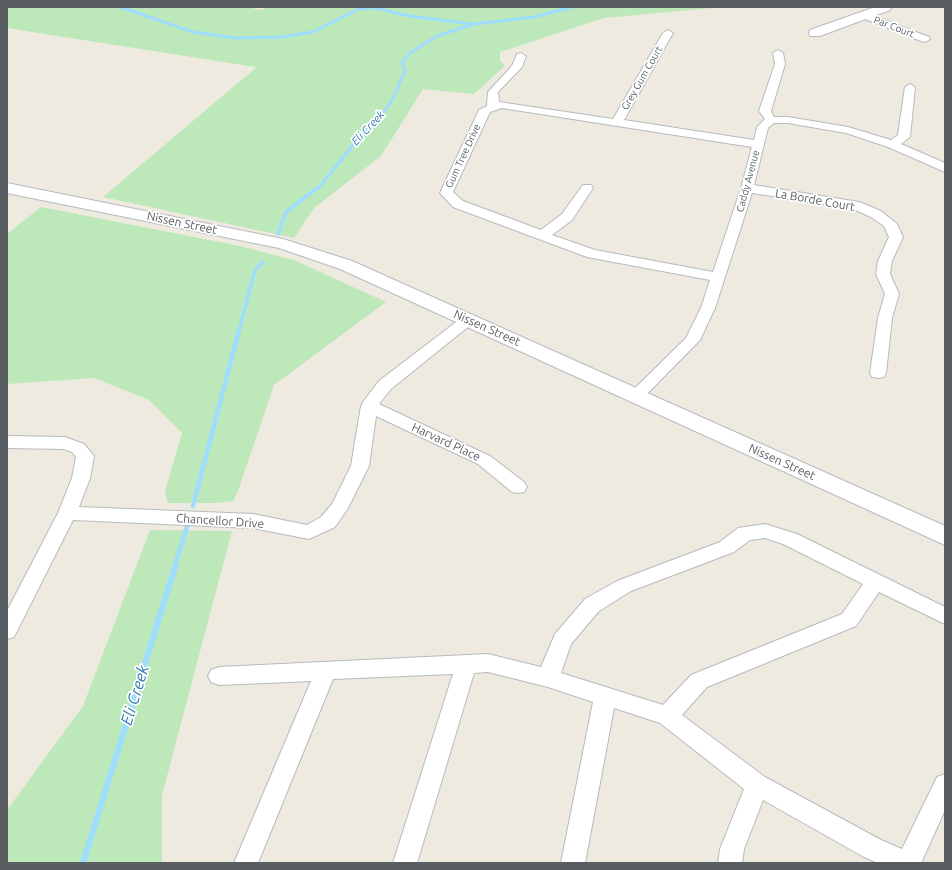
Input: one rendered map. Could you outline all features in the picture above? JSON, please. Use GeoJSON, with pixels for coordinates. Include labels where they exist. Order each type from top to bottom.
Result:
{"type":"FeatureCollection","features":[{"type":"Feature","properties":{"kind":"street"},"geometry":{"type":"LineString","coordinates":[[815,33],[886,7]]}},
{"type":"Feature","properties":{"kind":"street","name":"Par Court"},"geometry":{"type":"LineString","coordinates":[[863,15],[925,39]]}},
{"type":"Feature","properties":{"kind":"street","name":"Grey Gum Court"},"geometry":{"type":"LineString","coordinates":[[617,122],[668,33]]}},
{"type":"Feature","properties":{"kind":"street"},"geometry":{"type":"LineString","coordinates":[[778,53],[780,64],[765,111],[771,120],[788,120],[848,130],[892,144],[945,168]]}},
{"type":"Feature","properties":{"kind":"street"},"geometry":{"type":"LineString","coordinates":[[521,56],[518,67],[504,79],[493,92],[493,106],[515,106],[758,144]]}},
{"type":"Feature","properties":{"kind":"street"},"geometry":{"type":"LineString","coordinates":[[892,144],[904,137],[910,88]]}},
{"type":"Feature","properties":{"kind":"street","name":"Gum Tree Drive"},"geometry":{"type":"LineString","coordinates":[[493,106],[485,110],[446,193],[458,204],[592,254],[719,277]]}},
{"type":"Feature","properties":{"kind":"street","name":"Caddy Avenue"},"geometry":{"type":"LineString","coordinates":[[635,396],[692,340],[708,308],[747,188],[763,126],[771,120]]}},
{"type":"Feature","properties":{"kind":"street","name":"Nissen Street"},"geometry":{"type":"LineString","coordinates":[[7,188],[276,242],[346,265],[945,536]]}},
{"type":"Feature","properties":{"kind":"street"},"geometry":{"type":"LineString","coordinates":[[542,236],[567,217],[587,188]]}},
{"type":"Feature","properties":{"kind":"street","name":"La Borde Court"},"geometry":{"type":"LineString","coordinates":[[747,188],[854,205],[876,214],[890,224],[896,237],[885,261],[883,274],[892,294],[885,318],[878,373]]}},
{"type":"Feature","properties":{"kind":"street"},"geometry":{"type":"LineString","coordinates":[[369,406],[385,386],[469,320]]}},
{"type":"Feature","properties":{"kind":"street","name":"Harvard Place"},"geometry":{"type":"LineString","coordinates":[[369,406],[484,460],[518,487]]}},
{"type":"Feature","properties":{"kind":"street","name":"Chancellor Drive"},"geometry":{"type":"LineString","coordinates":[[68,513],[253,521],[309,532],[328,522],[339,508],[360,466],[369,406]]}},
{"type":"Feature","properties":{"kind":"street"},"geometry":{"type":"LineString","coordinates":[[7,442],[66,443],[78,448],[85,456],[81,478],[68,513],[7,631]]}},
{"type":"Feature","properties":{"kind":"street"},"geometry":{"type":"LineString","coordinates":[[548,678],[562,640],[592,605],[624,586],[727,547],[745,533],[765,531],[790,539],[945,616]]}},
{"type":"Feature","properties":{"kind":"street"},"geometry":{"type":"LineString","coordinates":[[667,716],[700,681],[849,620],[875,582]]}},
{"type":"Feature","properties":{"kind":"street"},"geometry":{"type":"LineString","coordinates":[[219,676],[488,663],[548,678],[667,716],[758,785],[873,849],[908,863],[945,785]]}},
{"type":"Feature","properties":{"kind":"street"},"geometry":{"type":"LineString","coordinates":[[405,863],[466,665]]}},
{"type":"Feature","properties":{"kind":"street"},"geometry":{"type":"LineString","coordinates":[[246,863],[326,671]]}},
{"type":"Feature","properties":{"kind":"street"},"geometry":{"type":"LineString","coordinates":[[573,863],[605,696]]}},
{"type":"Feature","properties":{"kind":"street"},"geometry":{"type":"LineString","coordinates":[[730,863],[732,849],[758,785]]}},
{"type":"Feature","properties":{"kind":"green space"},"geometry":{"type":"Polygon","coordinates":[[[7,7],[244,7],[263,10],[266,7],[724,7],[604,18],[500,52],[500,60],[505,66],[474,94],[423,89],[381,156],[314,208],[294,238],[103,197],[258,66],[255,67],[7,28],[7,7]]]}},
{"type":"Feature","properties":{"kind":"green space"},"geometry":{"type":"Polygon","coordinates":[[[41,207],[240,246],[294,260],[386,302],[274,385],[238,491],[233,501],[217,503],[168,503],[165,491],[182,433],[149,400],[94,378],[7,384],[7,234],[41,207]]]}},
{"type":"Feature","properties":{"kind":"green space"},"geometry":{"type":"Polygon","coordinates":[[[150,530],[232,531],[162,795],[162,863],[7,863],[7,810],[83,706],[150,530]]]}},
{"type":"Feature","properties":{"kind":"waterway"},"geometry":{"type":"LineString","coordinates":[[120,7],[193,32],[236,38],[281,37],[313,32],[359,9],[376,8],[409,16],[472,24]]}},
{"type":"Feature","properties":{"kind":"waterway","name":"Eli Creek"},"geometry":{"type":"LineString","coordinates":[[352,146],[358,138],[375,124],[392,100],[405,71],[402,62],[410,53],[437,36],[474,24],[534,17],[573,7]]}},
{"type":"Feature","properties":{"kind":"waterway","name":"Eli Creek"},"geometry":{"type":"LineString","coordinates":[[278,234],[286,212],[320,186],[353,145]]}},
{"type":"Feature","properties":{"kind":"waterway","name":"Eli Creek"},"geometry":{"type":"LineString","coordinates":[[239,331],[255,270],[263,262]]}},
{"type":"Feature","properties":{"kind":"waterway","name":"Eli Creek"},"geometry":{"type":"LineString","coordinates":[[193,506],[239,330]]}},
{"type":"Feature","properties":{"kind":"waterway","name":"Eli Creek"},"geometry":{"type":"LineString","coordinates":[[174,568],[187,527]]}},
{"type":"Feature","properties":{"kind":"waterway","name":"Eli Creek"},"geometry":{"type":"LineString","coordinates":[[83,863],[175,567]]}}]}
